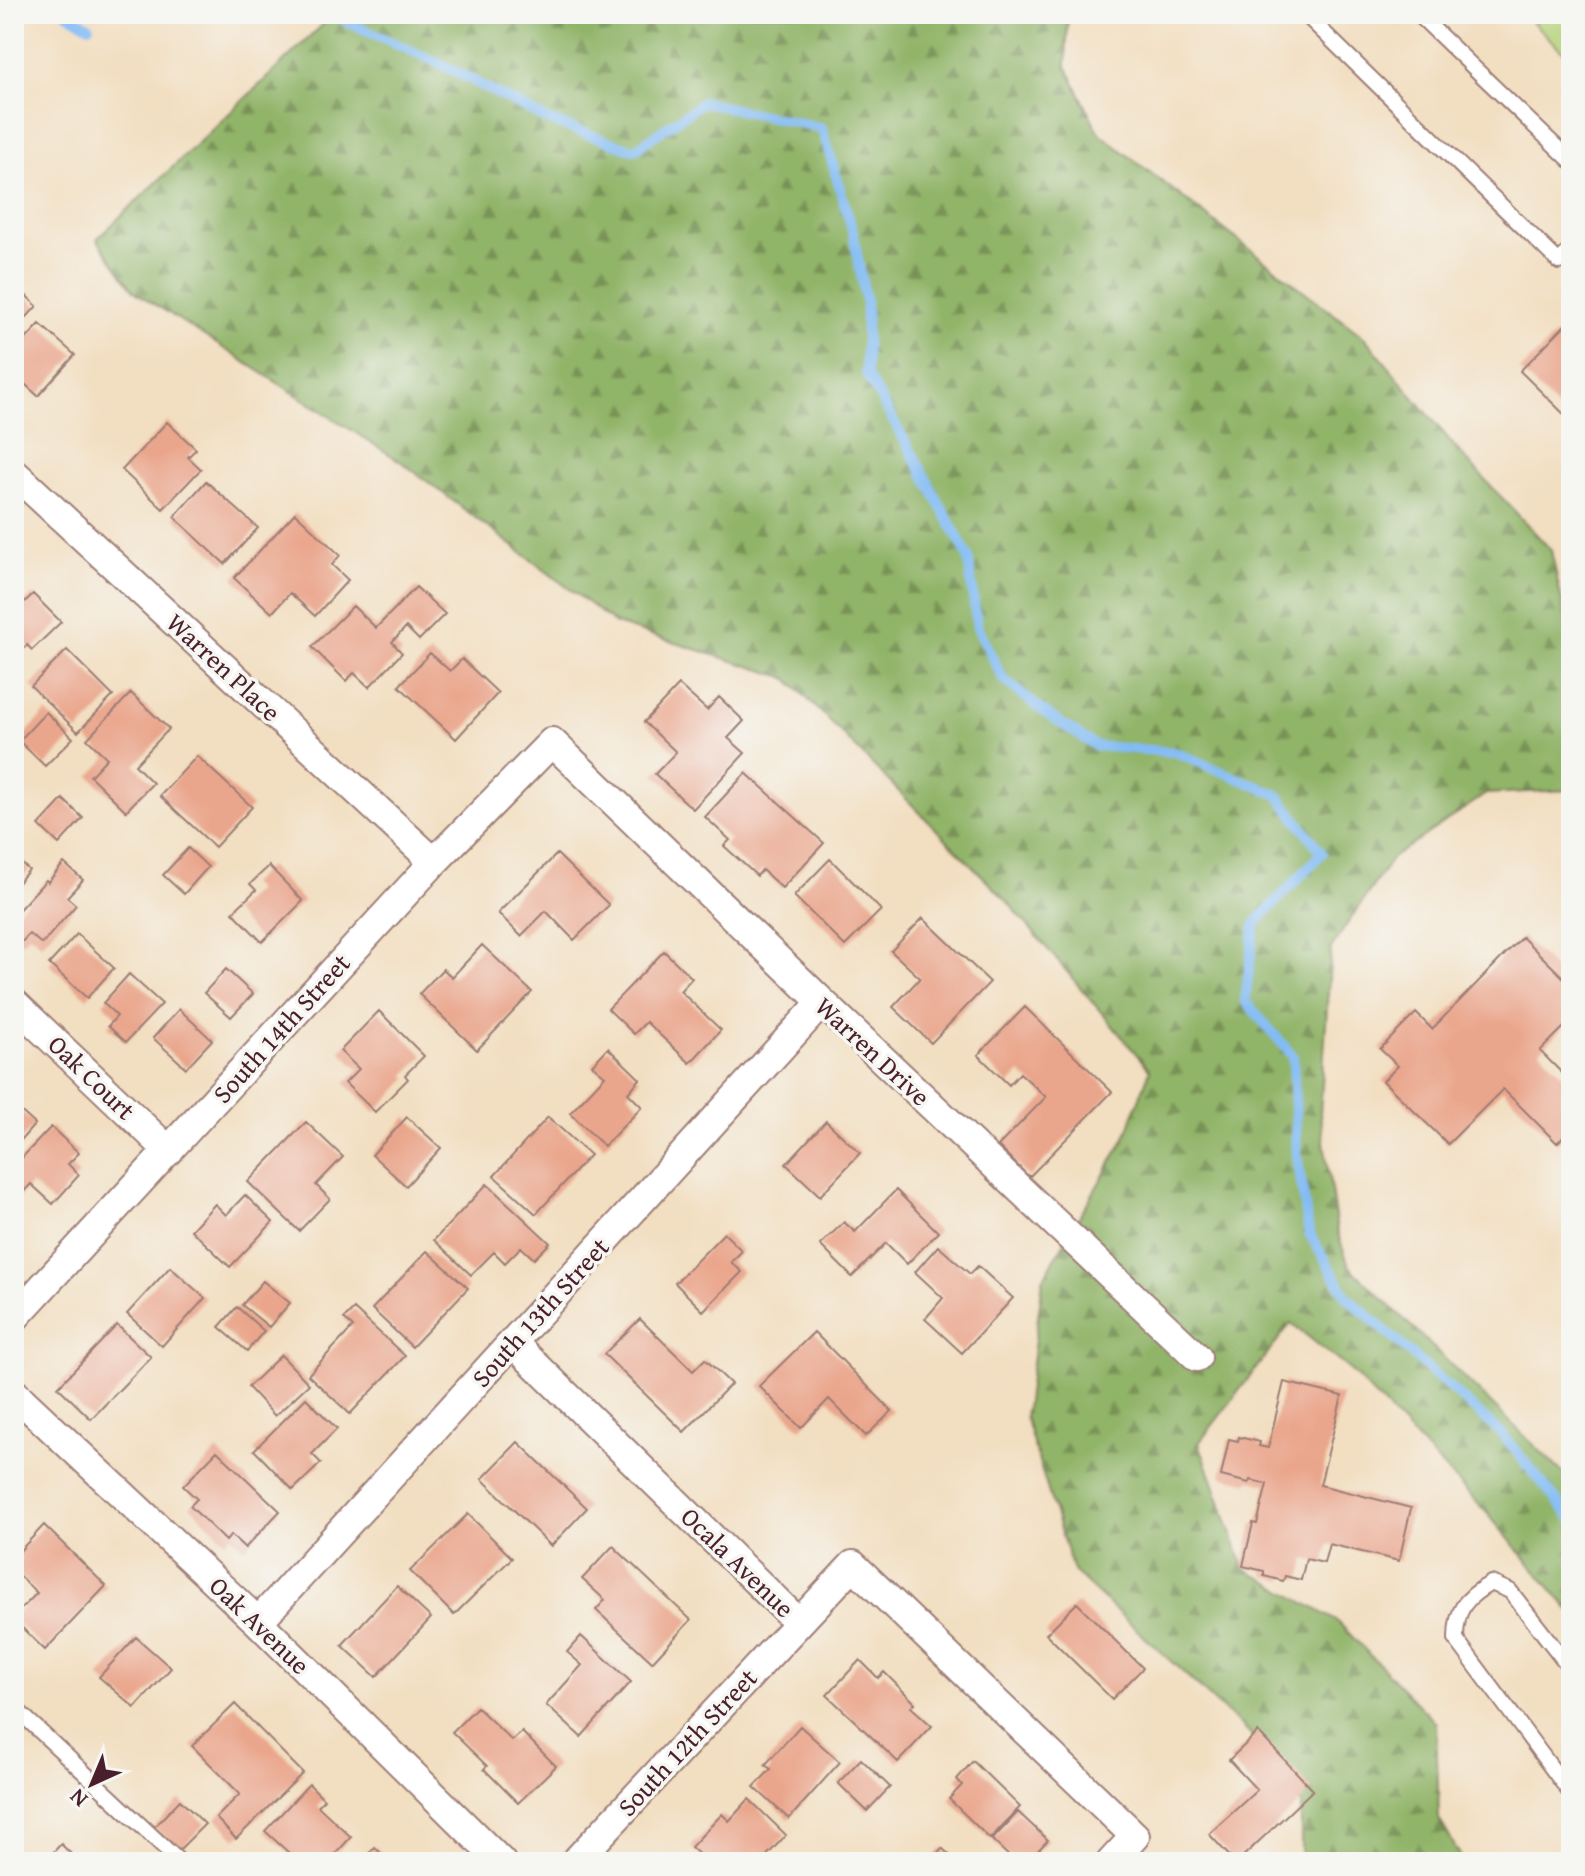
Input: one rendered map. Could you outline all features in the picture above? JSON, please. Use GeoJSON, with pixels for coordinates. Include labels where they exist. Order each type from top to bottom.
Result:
{"type":"FeatureCollection","features":[{"type":"Feature","properties":{"kind":"street","name":"Warren Place"},"geometry":{"type":"LineString","coordinates":[[14,473],[434,862]]}},
{"type":"Feature","properties":{"kind":"street","name":"South 14th Street"},"geometry":{"type":"LineString","coordinates":[[14,1318],[434,862],[552,742]]}},
{"type":"Feature","properties":{"kind":"street","name":"Warren Drive"},"geometry":{"type":"LineString","coordinates":[[552,742],[1197,1357]]}},
{"type":"Feature","properties":{"kind":"street","name":"South 13th Street"},"geometry":{"type":"LineString","coordinates":[[258,1622],[822,1002]]}},
{"type":"Feature","properties":{"kind":"street","name":"Oak Court"},"geometry":{"type":"LineString","coordinates":[[14,1003],[169,1151]]}},
{"type":"Feature","properties":{"kind":"street","name":"Ocala Avenue"},"geometry":{"type":"LineString","coordinates":[[513,1343],[798,1622],[853,1565],[1135,1836],[1111,1862]]}},
{"type":"Feature","properties":{"kind":"street","name":"Oak Avenue"},"geometry":{"type":"LineString","coordinates":[[14,1393],[258,1622],[492,1859]]}},
{"type":"Feature","properties":{"kind":"street","name":"South 12th Street"},"geometry":{"type":"LineString","coordinates":[[575,1862],[798,1622]]}},
{"type":"Feature","properties":{"kind":"lane"},"geometry":{"type":"LineString","coordinates":[[1305,14],[1559,262],[1571,249]]}},
{"type":"Feature","properties":{"kind":"lane"},"geometry":{"type":"LineString","coordinates":[[1418,14],[1571,161]]}},
{"type":"Feature","properties":{"kind":"lane"},"geometry":{"type":"LineString","coordinates":[[1571,1669],[1510,1591],[1491,1583],[1463,1604],[1456,1622],[1456,1639],[1571,1794]]}},
{"type":"Feature","properties":{"kind":"lane"},"geometry":{"type":"LineString","coordinates":[[14,1707],[180,1862]]}},
{"type":"Feature","properties":{"kind":"green space"},"geometry":{"type":"Polygon","coordinates":[[[334,14],[1068,14],[1066,66],[1099,133],[1365,338],[1460,453],[1551,550],[1571,644],[1571,790],[1486,794],[1392,858],[1331,948],[1320,1114],[1337,1231],[1349,1266],[1571,1481],[1571,1612],[1487,1513],[1351,1371],[1291,1323],[1199,1443],[1244,1568],[1338,1622],[1436,1723],[1439,1819],[1464,1862],[1301,1862],[1301,1781],[1073,1571],[1025,1417],[1043,1279],[1124,1140],[1150,1070],[1008,902],[787,678],[616,624],[403,463],[134,291],[97,239],[334,14]]]}},
{"type":"Feature","properties":{"kind":"green space"},"geometry":{"type":"Polygon","coordinates":[[[1524,14],[1571,14],[1571,59],[1524,14]]]}},
{"type":"Feature","properties":{"kind":"building"},"geometry":{"type":"Polygon","coordinates":[[[14,284],[37,306],[14,331],[14,284]]]}},
{"type":"Feature","properties":{"kind":"building"},"geometry":{"type":"Polygon","coordinates":[[[1571,319],[1571,421],[1520,371],[1571,319]]]}},
{"type":"Feature","properties":{"kind":"building"},"geometry":{"type":"Polygon","coordinates":[[[40,324],[75,355],[38,396],[14,374],[14,352],[40,324]]]}},
{"type":"Feature","properties":{"kind":"building"},"geometry":{"type":"Polygon","coordinates":[[[167,422],[196,449],[188,457],[201,469],[163,509],[122,470],[167,422]]]}},
{"type":"Feature","properties":{"kind":"building"},"geometry":{"type":"Polygon","coordinates":[[[206,481],[258,528],[225,564],[174,517],[206,481]]]}},
{"type":"Feature","properties":{"kind":"building"},"geometry":{"type":"Polygon","coordinates":[[[295,513],[340,555],[332,565],[348,580],[315,616],[290,593],[272,613],[234,578],[295,513]]]}},
{"type":"Feature","properties":{"kind":"building"},"geometry":{"type":"Polygon","coordinates":[[[416,587],[445,614],[419,640],[406,627],[392,642],[402,653],[369,687],[354,673],[346,681],[312,647],[353,606],[376,628],[416,587]]]}},
{"type":"Feature","properties":{"kind":"building"},"geometry":{"type":"Polygon","coordinates":[[[33,594],[61,622],[32,650],[27,645],[14,658],[14,612],[33,594]]]}},
{"type":"Feature","properties":{"kind":"building"},"geometry":{"type":"Polygon","coordinates":[[[67,650],[113,696],[78,732],[31,686],[67,650]]]}},
{"type":"Feature","properties":{"kind":"building"},"geometry":{"type":"Polygon","coordinates":[[[430,653],[450,671],[462,659],[498,693],[456,739],[399,686],[430,653]]]}},
{"type":"Feature","properties":{"kind":"building"},"geometry":{"type":"Polygon","coordinates":[[[679,685],[707,710],[719,697],[744,721],[728,738],[745,753],[693,809],[655,774],[676,752],[644,722],[679,685]]]}},
{"type":"Feature","properties":{"kind":"building"},"geometry":{"type":"Polygon","coordinates":[[[131,693],[169,729],[135,765],[153,783],[126,811],[90,776],[107,758],[87,739],[131,693]]]}},
{"type":"Feature","properties":{"kind":"building"},"geometry":{"type":"Polygon","coordinates":[[[46,712],[73,738],[45,766],[19,741],[46,712]]]}},
{"type":"Feature","properties":{"kind":"building"},"geometry":{"type":"Polygon","coordinates":[[[197,756],[252,807],[215,847],[160,796],[197,756]]]}},
{"type":"Feature","properties":{"kind":"building"},"geometry":{"type":"Polygon","coordinates":[[[746,773],[824,843],[782,888],[762,870],[757,876],[724,846],[730,840],[705,817],[746,773]]]}},
{"type":"Feature","properties":{"kind":"building"},"geometry":{"type":"Polygon","coordinates":[[[63,799],[83,818],[59,844],[39,825],[63,799]]]}},
{"type":"Feature","properties":{"kind":"building"},"geometry":{"type":"Polygon","coordinates":[[[188,848],[208,867],[184,894],[163,875],[188,848]]]}},
{"type":"Feature","properties":{"kind":"building"},"geometry":{"type":"Polygon","coordinates":[[[557,854],[609,905],[574,940],[546,911],[521,936],[498,913],[557,854]]]}},
{"type":"Feature","properties":{"kind":"building"},"geometry":{"type":"Polygon","coordinates":[[[14,857],[29,870],[14,887],[14,857]]]}},
{"type":"Feature","properties":{"kind":"building"},"geometry":{"type":"Polygon","coordinates":[[[830,859],[881,910],[845,946],[794,896],[830,859]]]}},
{"type":"Feature","properties":{"kind":"building"},"geometry":{"type":"Polygon","coordinates":[[[64,863],[83,880],[67,897],[76,905],[42,944],[29,934],[22,942],[14,935],[17,921],[14,915],[64,863]]]}},
{"type":"Feature","properties":{"kind":"building"},"geometry":{"type":"Polygon","coordinates":[[[269,866],[303,901],[262,942],[233,912],[256,890],[250,884],[269,866]]]}},
{"type":"Feature","properties":{"kind":"building"},"geometry":{"type":"Polygon","coordinates":[[[923,918],[990,982],[931,1043],[893,1007],[920,978],[891,951],[923,918]]]}},
{"type":"Feature","properties":{"kind":"building"},"geometry":{"type":"Polygon","coordinates":[[[77,934],[114,968],[87,998],[49,964],[77,934]]]}},
{"type":"Feature","properties":{"kind":"building"},"geometry":{"type":"Polygon","coordinates":[[[1522,937],[1571,985],[1571,1020],[1540,1051],[1571,1082],[1571,1129],[1557,1143],[1503,1089],[1448,1144],[1383,1081],[1398,1066],[1380,1049],[1416,1013],[1432,1029],[1522,937]]]}},
{"type":"Feature","properties":{"kind":"building"},"geometry":{"type":"Polygon","coordinates":[[[482,945],[532,992],[477,1050],[419,994],[443,969],[452,977],[482,945]]]}},
{"type":"Feature","properties":{"kind":"building"},"geometry":{"type":"Polygon","coordinates":[[[664,951],[692,978],[680,991],[721,1030],[690,1063],[646,1022],[634,1034],[608,1009],[664,951]]]}},
{"type":"Feature","properties":{"kind":"building"},"geometry":{"type":"Polygon","coordinates":[[[226,969],[253,994],[231,1017],[204,993],[226,969]]]}},
{"type":"Feature","properties":{"kind":"building"},"geometry":{"type":"Polygon","coordinates":[[[129,974],[162,1004],[126,1042],[108,1026],[117,1016],[103,1003],[129,974]]]}},
{"type":"Feature","properties":{"kind":"building"},"geometry":{"type":"Polygon","coordinates":[[[1025,1007],[1112,1092],[1029,1177],[998,1146],[1046,1097],[1020,1073],[1009,1085],[978,1055],[1025,1007]]]}},
{"type":"Feature","properties":{"kind":"building"},"geometry":{"type":"Polygon","coordinates":[[[179,1009],[212,1040],[186,1068],[153,1038],[179,1009]]]}},
{"type":"Feature","properties":{"kind":"building"},"geometry":{"type":"Polygon","coordinates":[[[379,1011],[424,1056],[405,1075],[408,1079],[375,1112],[345,1083],[359,1069],[340,1051],[379,1011]]]}},
{"type":"Feature","properties":{"kind":"building"},"geometry":{"type":"Polygon","coordinates":[[[608,1048],[640,1079],[628,1093],[642,1107],[604,1146],[570,1113],[605,1076],[592,1065],[608,1048]]]}},
{"type":"Feature","properties":{"kind":"building"},"geometry":{"type":"Polygon","coordinates":[[[14,1105],[35,1124],[14,1148],[14,1105]]]}},
{"type":"Feature","properties":{"kind":"building"},"geometry":{"type":"Polygon","coordinates":[[[407,1117],[441,1148],[406,1186],[372,1155],[407,1117]]]}},
{"type":"Feature","properties":{"kind":"building"},"geometry":{"type":"Polygon","coordinates":[[[548,1117],[590,1155],[536,1214],[494,1176],[548,1117]]]}},
{"type":"Feature","properties":{"kind":"building"},"geometry":{"type":"Polygon","coordinates":[[[826,1121],[860,1153],[820,1196],[786,1164],[826,1121]]]}},
{"type":"Feature","properties":{"kind":"building"},"geometry":{"type":"Polygon","coordinates":[[[306,1122],[343,1157],[316,1185],[330,1199],[299,1231],[248,1182],[306,1122]]]}},
{"type":"Feature","properties":{"kind":"building"},"geometry":{"type":"Polygon","coordinates":[[[51,1127],[79,1153],[68,1164],[79,1175],[53,1204],[31,1184],[14,1202],[14,1166],[51,1127]]]}},
{"type":"Feature","properties":{"kind":"building"},"geometry":{"type":"Polygon","coordinates":[[[487,1184],[550,1243],[534,1259],[521,1247],[505,1263],[494,1252],[471,1275],[434,1240],[487,1184]]]}},
{"type":"Feature","properties":{"kind":"building"},"geometry":{"type":"Polygon","coordinates":[[[896,1190],[938,1232],[907,1264],[886,1243],[852,1277],[820,1245],[844,1222],[855,1232],[896,1190]]]}},
{"type":"Feature","properties":{"kind":"building"},"geometry":{"type":"Polygon","coordinates":[[[245,1195],[273,1222],[230,1267],[191,1230],[215,1204],[226,1215],[245,1195]]]}},
{"type":"Feature","properties":{"kind":"building"},"geometry":{"type":"Polygon","coordinates":[[[724,1233],[742,1251],[731,1262],[742,1272],[703,1311],[675,1283],[724,1233]]]}},
{"type":"Feature","properties":{"kind":"building"},"geometry":{"type":"Polygon","coordinates":[[[938,1246],[970,1274],[978,1266],[1013,1298],[962,1353],[925,1319],[943,1298],[915,1272],[938,1246]]]}},
{"type":"Feature","properties":{"kind":"building"},"geometry":{"type":"Polygon","coordinates":[[[427,1251],[468,1288],[412,1347],[372,1309],[427,1251]]]}},
{"type":"Feature","properties":{"kind":"building"},"geometry":{"type":"Polygon","coordinates":[[[170,1267],[205,1298],[162,1346],[127,1314],[170,1267]]]}},
{"type":"Feature","properties":{"kind":"building"},"geometry":{"type":"Polygon","coordinates":[[[263,1281],[290,1303],[269,1327],[242,1305],[263,1281]]]}},
{"type":"Feature","properties":{"kind":"building"},"geometry":{"type":"Polygon","coordinates":[[[237,1307],[264,1331],[247,1351],[219,1327],[237,1307]]]}},
{"type":"Feature","properties":{"kind":"building"},"geometry":{"type":"Polygon","coordinates":[[[354,1309],[405,1356],[350,1414],[308,1375],[353,1327],[344,1319],[354,1309]]]}},
{"type":"Feature","properties":{"kind":"building"},"geometry":{"type":"Polygon","coordinates":[[[640,1319],[693,1371],[705,1359],[731,1384],[684,1432],[604,1354],[640,1319]]]}},
{"type":"Feature","properties":{"kind":"building"},"geometry":{"type":"Polygon","coordinates":[[[117,1325],[151,1357],[91,1419],[58,1387],[117,1325]]]}},
{"type":"Feature","properties":{"kind":"building"},"geometry":{"type":"Polygon","coordinates":[[[814,1332],[892,1411],[866,1436],[829,1399],[801,1428],[759,1386],[814,1332]]]}},
{"type":"Feature","properties":{"kind":"building"},"geometry":{"type":"Polygon","coordinates":[[[281,1355],[309,1384],[275,1416],[248,1387],[281,1355]]]}},
{"type":"Feature","properties":{"kind":"building"},"geometry":{"type":"Polygon","coordinates":[[[1284,1382],[1342,1396],[1320,1485],[1411,1508],[1399,1561],[1329,1544],[1324,1563],[1306,1559],[1301,1580],[1285,1576],[1283,1581],[1264,1576],[1264,1571],[1243,1566],[1253,1523],[1257,1524],[1267,1484],[1221,1476],[1229,1439],[1238,1441],[1239,1437],[1260,1442],[1259,1446],[1268,1448],[1284,1382]]]}},
{"type":"Feature","properties":{"kind":"building"},"geometry":{"type":"Polygon","coordinates":[[[306,1398],[337,1429],[312,1454],[321,1463],[293,1490],[254,1450],[306,1398]]]}},
{"type":"Feature","properties":{"kind":"building"},"geometry":{"type":"Polygon","coordinates":[[[518,1442],[587,1508],[551,1546],[482,1479],[518,1442]]]}},
{"type":"Feature","properties":{"kind":"building"},"geometry":{"type":"Polygon","coordinates":[[[217,1451],[280,1511],[245,1548],[231,1535],[226,1541],[190,1506],[197,1499],[183,1486],[217,1451]]]}},
{"type":"Feature","properties":{"kind":"building"},"geometry":{"type":"Polygon","coordinates":[[[468,1514],[512,1558],[454,1615],[410,1571],[468,1514]]]}},
{"type":"Feature","properties":{"kind":"building"},"geometry":{"type":"Polygon","coordinates":[[[44,1525],[106,1586],[45,1650],[14,1620],[14,1616],[37,1593],[14,1571],[14,1557],[44,1525]]]}},
{"type":"Feature","properties":{"kind":"building"},"geometry":{"type":"Polygon","coordinates":[[[613,1546],[691,1620],[652,1662],[596,1610],[605,1600],[582,1579],[613,1546]]]}},
{"type":"Feature","properties":{"kind":"building"},"geometry":{"type":"Polygon","coordinates":[[[397,1586],[431,1618],[376,1677],[342,1645],[397,1586]]]}},
{"type":"Feature","properties":{"kind":"building"},"geometry":{"type":"Polygon","coordinates":[[[1077,1603],[1143,1668],[1112,1699],[1046,1634],[1077,1603]]]}},
{"type":"Feature","properties":{"kind":"building"},"geometry":{"type":"Polygon","coordinates":[[[581,1636],[631,1682],[581,1737],[546,1705],[582,1665],[567,1652],[581,1636]]]}},
{"type":"Feature","properties":{"kind":"building"},"geometry":{"type":"Polygon","coordinates":[[[136,1637],[171,1668],[135,1708],[99,1677],[136,1637]]]}},
{"type":"Feature","properties":{"kind":"building"},"geometry":{"type":"Polygon","coordinates":[[[860,1660],[878,1678],[884,1672],[915,1703],[911,1707],[932,1726],[898,1762],[827,1695],[860,1660]]]}},
{"type":"Feature","properties":{"kind":"building"},"geometry":{"type":"Polygon","coordinates":[[[235,1704],[303,1773],[236,1839],[216,1818],[240,1794],[192,1746],[235,1704]]]}},
{"type":"Feature","properties":{"kind":"building"},"geometry":{"type":"Polygon","coordinates":[[[477,1707],[512,1741],[522,1732],[556,1766],[518,1803],[484,1769],[487,1766],[452,1732],[477,1707]]]}},
{"type":"Feature","properties":{"kind":"building"},"geometry":{"type":"Polygon","coordinates":[[[800,1726],[840,1762],[789,1819],[754,1787],[771,1769],[765,1765],[800,1726]]]}},
{"type":"Feature","properties":{"kind":"building"},"geometry":{"type":"Polygon","coordinates":[[[1258,1732],[1313,1790],[1235,1862],[1209,1834],[1257,1790],[1229,1760],[1258,1732]]]}},
{"type":"Feature","properties":{"kind":"building"},"geometry":{"type":"Polygon","coordinates":[[[861,1759],[890,1787],[867,1811],[838,1783],[861,1759]]]}},
{"type":"Feature","properties":{"kind":"building"},"geometry":{"type":"Polygon","coordinates":[[[973,1761],[1020,1807],[990,1839],[949,1799],[962,1785],[957,1779],[973,1761]]]}},
{"type":"Feature","properties":{"kind":"building"},"geometry":{"type":"Polygon","coordinates":[[[309,1784],[324,1799],[318,1806],[351,1837],[328,1862],[280,1862],[289,1853],[265,1831],[309,1784]]]}},
{"type":"Feature","properties":{"kind":"building"},"geometry":{"type":"Polygon","coordinates":[[[749,1799],[786,1835],[761,1862],[707,1862],[691,1847],[722,1814],[729,1821],[749,1799]]]}},
{"type":"Feature","properties":{"kind":"building"},"geometry":{"type":"Polygon","coordinates":[[[180,1800],[205,1824],[179,1850],[154,1827],[180,1800]]]}},
{"type":"Feature","properties":{"kind":"building"},"geometry":{"type":"Polygon","coordinates":[[[1018,1812],[1048,1840],[1027,1862],[1015,1862],[992,1840],[1018,1812]]]}},
{"type":"Feature","properties":{"kind":"building"},"geometry":{"type":"Polygon","coordinates":[[[61,1844],[79,1862],[44,1862],[61,1844]]]}},
{"type":"Feature","properties":{"kind":"building"},"geometry":{"type":"Polygon","coordinates":[[[375,1847],[389,1862],[360,1862],[375,1847]]]}},
{"type":"Feature","properties":{"kind":"building"},"geometry":{"type":"Polygon","coordinates":[[[942,1848],[957,1862],[929,1862],[942,1848]]]}},
{"type":"Feature","properties":{"kind":"waterway"},"geometry":{"type":"LineString","coordinates":[[68,14],[89,26]]}},
{"type":"Feature","properties":{"kind":"waterway"},"geometry":{"type":"LineString","coordinates":[[330,14],[443,65],[547,120],[634,150],[703,102],[822,128],[853,232],[866,302],[866,374],[968,556],[977,627],[1003,679],[1048,715],[1096,746],[1175,752],[1278,795],[1322,853],[1255,924],[1245,1001],[1293,1056],[1297,1155],[1309,1233],[1347,1297],[1501,1433],[1571,1518]]}}]}
